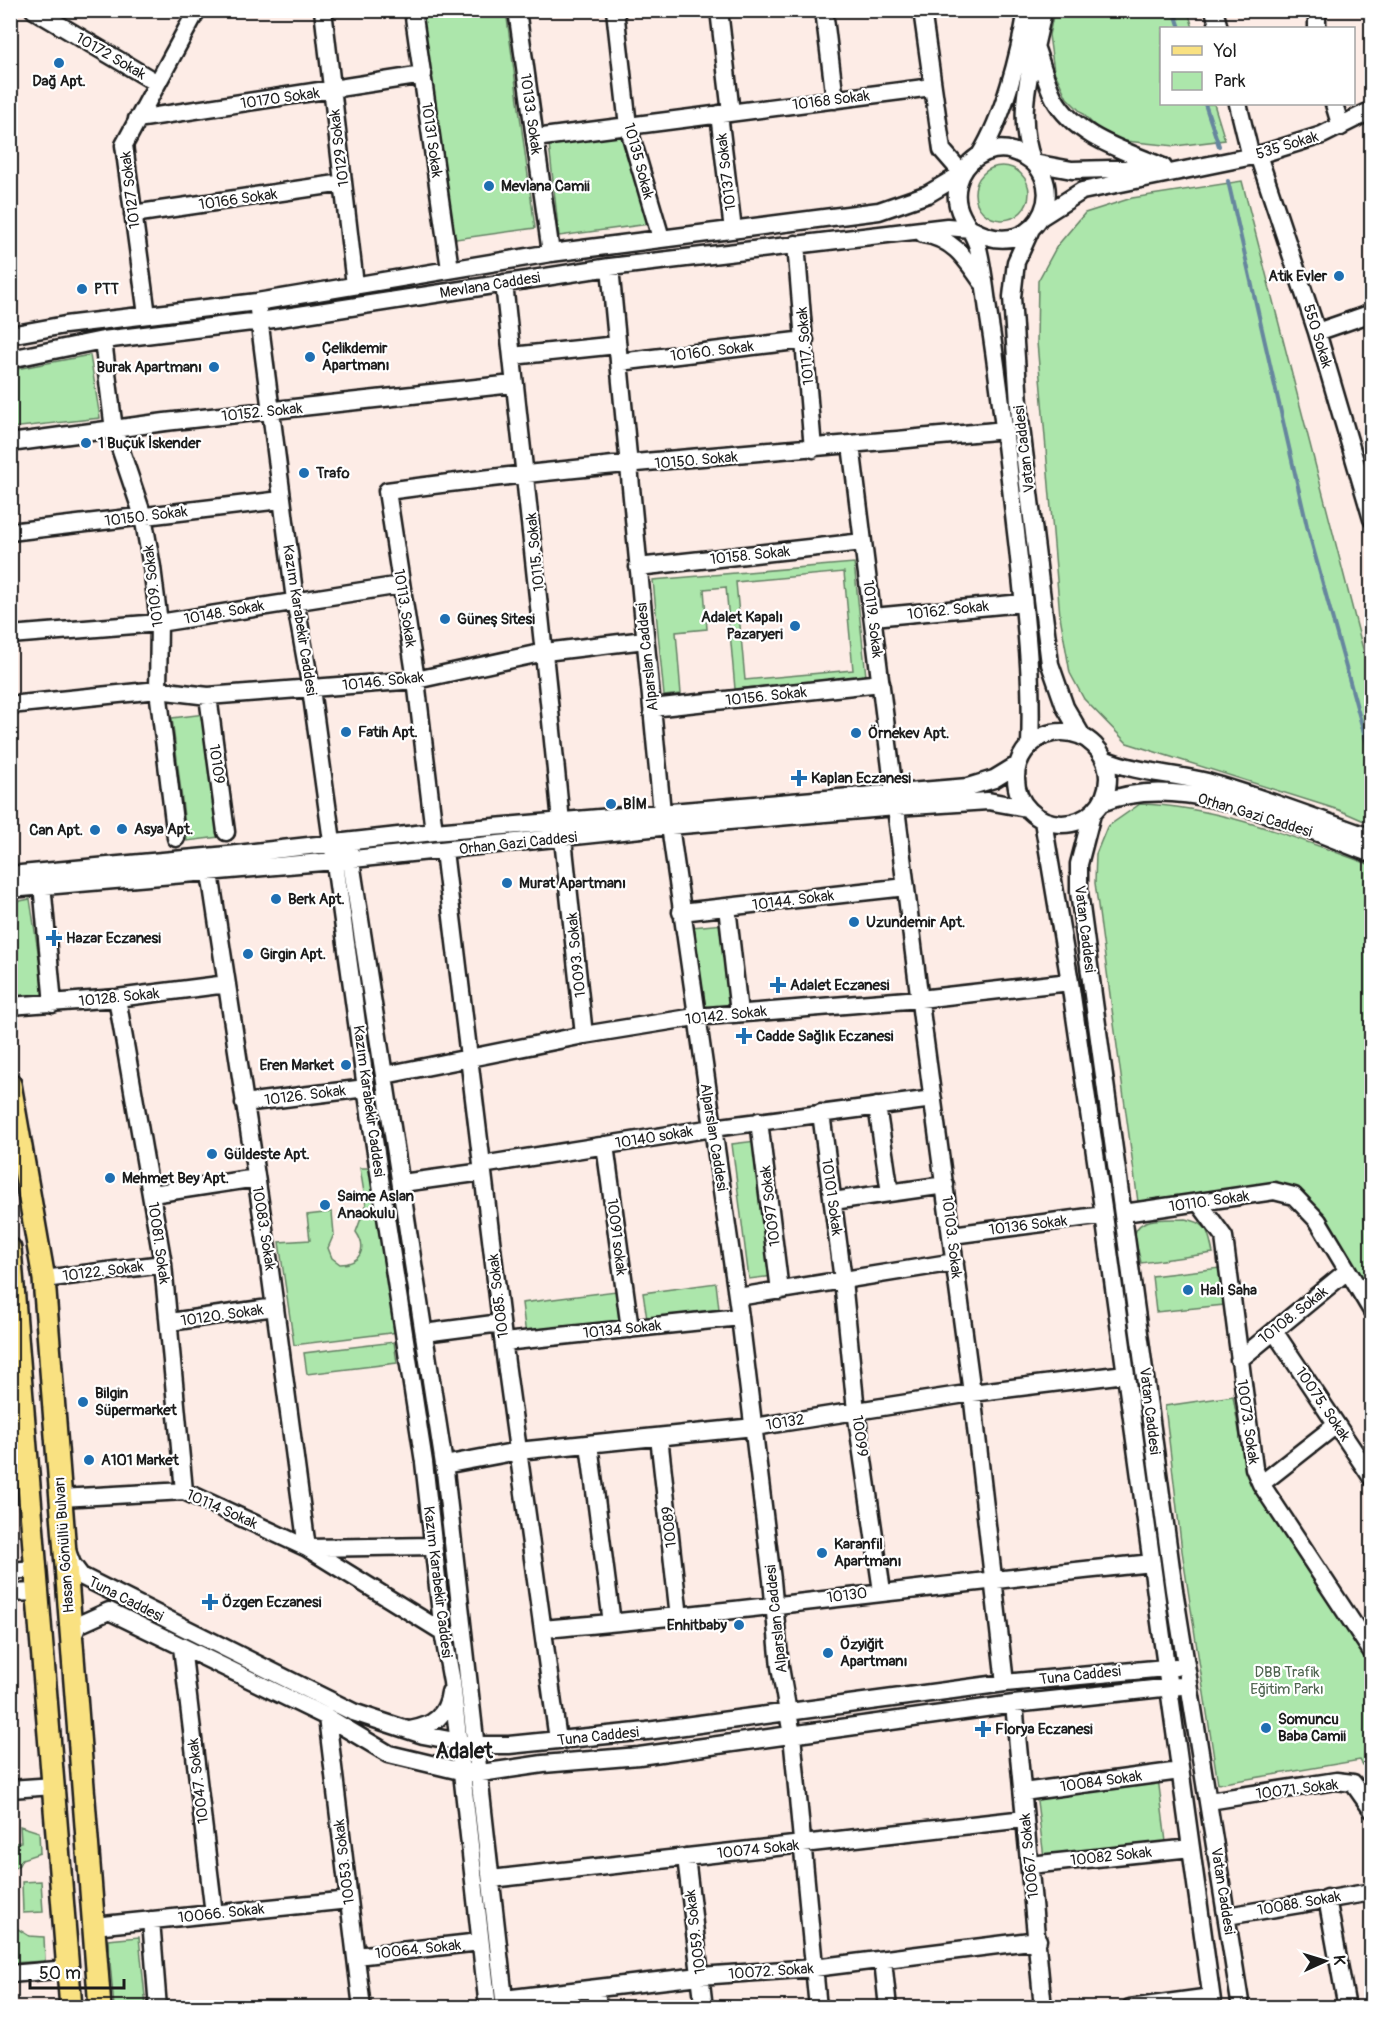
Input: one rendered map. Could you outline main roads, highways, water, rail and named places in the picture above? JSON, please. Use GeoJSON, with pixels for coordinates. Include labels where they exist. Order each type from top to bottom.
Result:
{"type":"FeatureCollection","features":[{"type":"Feature","properties":{"kind":"main road","name":"Hasan Gönüllü Bulvarı"},"geometry":{"type":"LineString","coordinates":[[10,1084],[44,1279],[70,1645],[100,2007]]}},
{"type":"Feature","properties":{"kind":"main road","name":"Hasan Gönüllü Bulvarı"},"geometry":{"type":"LineString","coordinates":[[10,1249],[71,2007]]}},
{"type":"Feature","properties":{"kind":"waterway"},"geometry":{"type":"LineString","coordinates":[[1174,10],[1180,27]]}},
{"type":"Feature","properties":{"kind":"waterway"},"geometry":{"type":"LineString","coordinates":[[1205,105],[1219,146]]}},
{"type":"Feature","properties":{"kind":"waterway"},"geometry":{"type":"LineString","coordinates":[[1228,181],[1307,526],[1372,762]]}},
{"type":"Feature","properties":{"kind":"place","name":"Dağ Apt."},"geometry":{"type":"Point","coordinates":[59,63]}},
{"type":"Feature","properties":{"kind":"place","name":"Mevlana Camii"},"geometry":{"type":"Point","coordinates":[489,186]}},
{"type":"Feature","properties":{"kind":"place","name":"Atik Evler"},"geometry":{"type":"Point","coordinates":[1339,276]}},
{"type":"Feature","properties":{"kind":"place","name":"PTT"},"geometry":{"type":"Point","coordinates":[82,289]}},
{"type":"Feature","properties":{"kind":"place","name":"Çelikdemir Apartmanı"},"geometry":{"type":"Point","coordinates":[310,357]}},
{"type":"Feature","properties":{"kind":"place","name":"Burak Apartmanı"},"geometry":{"type":"Point","coordinates":[214,367]}},
{"type":"Feature","properties":{"kind":"place","name":"1 Buçuk İskender"},"geometry":{"type":"Point","coordinates":[86,443]}},
{"type":"Feature","properties":{"kind":"place","name":"Trafo"},"geometry":{"type":"Point","coordinates":[304,473]}},
{"type":"Feature","properties":{"kind":"place","name":"Güneş Sitesi"},"geometry":{"type":"Point","coordinates":[445,619]}},
{"type":"Feature","properties":{"kind":"place","name":"Adalet Kapalı Pazaryeri"},"geometry":{"type":"Point","coordinates":[795,626]}},
{"type":"Feature","properties":{"kind":"place","name":"Fatih Apt."},"geometry":{"type":"Point","coordinates":[346,732]}},
{"type":"Feature","properties":{"kind":"place","name":"Örnekev Apt."},"geometry":{"type":"Point","coordinates":[856,733]}},
{"type":"Feature","properties":{"kind":"place","name":"Kaplan Eczanesi"},"geometry":{"type":"Point","coordinates":[799,778]}},
{"type":"Feature","properties":{"kind":"place","name":"BİM"},"geometry":{"type":"Point","coordinates":[611,804]}},
{"type":"Feature","properties":{"kind":"place","name":"Asya Apt."},"geometry":{"type":"Point","coordinates":[122,829]}},
{"type":"Feature","properties":{"kind":"place","name":"Can Apt."},"geometry":{"type":"Point","coordinates":[95,830]}},
{"type":"Feature","properties":{"kind":"place","name":"Murat Apartmanı"},"geometry":{"type":"Point","coordinates":[507,883]}},
{"type":"Feature","properties":{"kind":"place","name":"Berk Apt."},"geometry":{"type":"Point","coordinates":[276,899]}},
{"type":"Feature","properties":{"kind":"place","name":"Uzundemir Apt."},"geometry":{"type":"Point","coordinates":[854,922]}},
{"type":"Feature","properties":{"kind":"place","name":"Hazar Eczanesi"},"geometry":{"type":"Point","coordinates":[54,938]}},
{"type":"Feature","properties":{"kind":"place","name":"Girgin Apt."},"geometry":{"type":"Point","coordinates":[248,954]}},
{"type":"Feature","properties":{"kind":"place","name":"Adalet Eczanesi"},"geometry":{"type":"Point","coordinates":[778,985]}},
{"type":"Feature","properties":{"kind":"place","name":"Cadde Sağlık Eczanesi"},"geometry":{"type":"Point","coordinates":[744,1036]}},
{"type":"Feature","properties":{"kind":"place","name":"Eren Market"},"geometry":{"type":"Point","coordinates":[346,1065]}},
{"type":"Feature","properties":{"kind":"place","name":"Güldeste Apt."},"geometry":{"type":"Point","coordinates":[212,1154]}},
{"type":"Feature","properties":{"kind":"place","name":"Mehmet Bey Apt."},"geometry":{"type":"Point","coordinates":[110,1178]}},
{"type":"Feature","properties":{"kind":"place","name":"Saime Aslan Anaokulu"},"geometry":{"type":"Point","coordinates":[325,1205]}},
{"type":"Feature","properties":{"kind":"place","name":"Halı Saha"},"geometry":{"type":"Point","coordinates":[1188,1290]}},
{"type":"Feature","properties":{"kind":"place","name":"Bilgin Süpermarket"},"geometry":{"type":"Point","coordinates":[83,1402]}},
{"type":"Feature","properties":{"kind":"place","name":"A101 Market"},"geometry":{"type":"Point","coordinates":[89,1460]}},
{"type":"Feature","properties":{"kind":"place","name":"Karanfil Apartmanı"},"geometry":{"type":"Point","coordinates":[822,1553]}},
{"type":"Feature","properties":{"kind":"place","name":"Özgen Eczanesi"},"geometry":{"type":"Point","coordinates":[210,1602]}},
{"type":"Feature","properties":{"kind":"place","name":"Enhitbaby"},"geometry":{"type":"Point","coordinates":[739,1625]}},
{"type":"Feature","properties":{"kind":"place","name":"Özyiğit Apartmanı"},"geometry":{"type":"Point","coordinates":[828,1653]}},
{"type":"Feature","properties":{"kind":"place","name":"Somuncu Baba Camii"},"geometry":{"type":"Point","coordinates":[1266,1728]}},
{"type":"Feature","properties":{"kind":"place","name":"Florya Eczanesi"},"geometry":{"type":"Point","coordinates":[983,1729]}},
{"type":"Feature","properties":{"kind":"district","name":"Adalet"},"geometry":{"type":"Point","coordinates":[464,1751]}},
{"type":"Feature","properties":{"kind":"park label","name":"DBB Trafik Eğitim Parkı"},"geometry":{"type":"Point","coordinates":[1287,1680]}}]}
